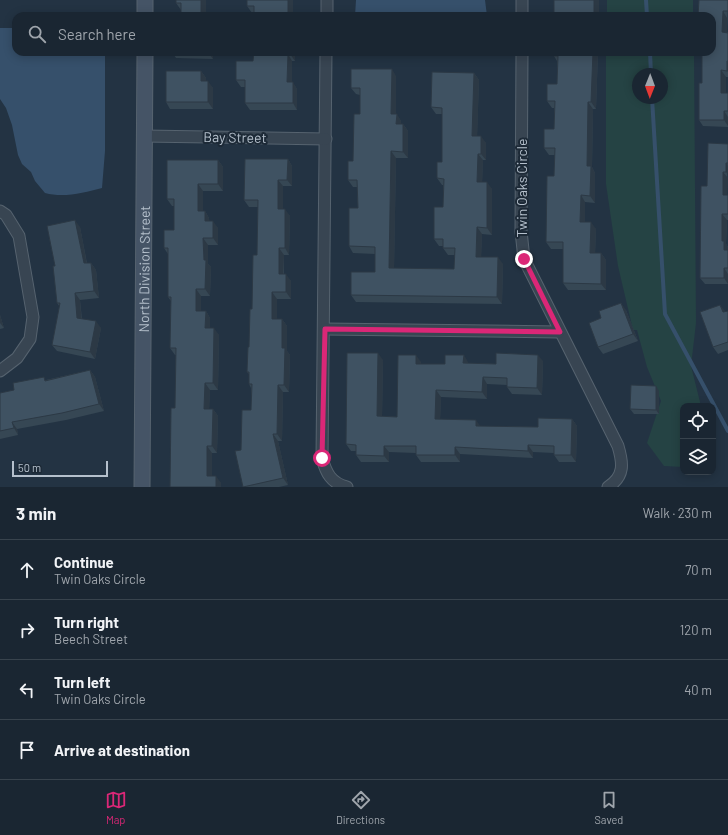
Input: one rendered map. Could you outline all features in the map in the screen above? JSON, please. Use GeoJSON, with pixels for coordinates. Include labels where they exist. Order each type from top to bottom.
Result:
{"type":"FeatureCollection","features":[{"type":"Feature","properties":{"kind":"street"},"geometry":{"type":"LineString","coordinates":[[145,0],[145,12]]}},
{"type":"Feature","properties":{"kind":"street"},"geometry":{"type":"LineString","coordinates":[[327,0],[327,12]]}},
{"type":"Feature","properties":{"kind":"street"},"geometry":{"type":"LineString","coordinates":[[522,0],[522,12]]}},
{"type":"Feature","properties":{"kind":"street","name":"North Division Street"},"geometry":{"type":"LineString","coordinates":[[142,487],[145,56]]}},
{"type":"Feature","properties":{"kind":"street"},"geometry":{"type":"LineString","coordinates":[[326,56],[325,329],[322,458],[325,469],[331,480],[347,487]]}},
{"type":"Feature","properties":{"kind":"street","name":"Twin Oaks Circle"},"geometry":{"type":"LineString","coordinates":[[522,56],[522,246],[524,259],[618,446],[622,468],[619,479],[608,487]]}},
{"type":"Feature","properties":{"kind":"street","name":"Bay Street"},"geometry":{"type":"LineString","coordinates":[[144,136],[326,139]]}},
{"type":"Feature","properties":{"kind":"street"},"geometry":{"type":"LineString","coordinates":[[0,211],[6,215],[20,236],[33,317],[30,339],[17,358],[0,371]]}},
{"type":"Feature","properties":{"kind":"street"},"geometry":{"type":"LineString","coordinates":[[325,329],[560,332]]}},
{"type":"Feature","properties":{"kind":"green space"},"geometry":{"type":"Polygon","coordinates":[[[607,0],[693,0],[693,12],[607,12],[607,0]]]}},
{"type":"Feature","properties":{"kind":"green space"},"geometry":{"type":"Polygon","coordinates":[[[606,56],[694,56],[696,323],[691,366],[700,403],[680,403],[680,467],[664,466],[647,443],[661,401],[647,367],[637,330],[633,330],[618,266],[606,184],[606,56]]]}},
{"type":"Feature","properties":{"kind":"water"},"geometry":{"type":"Polygon","coordinates":[[[356,0],[485,0],[486,12],[355,12],[356,0]]]}},
{"type":"Feature","properties":{"kind":"water"},"geometry":{"type":"Polygon","coordinates":[[[0,28],[12,28],[12,56],[105,56],[105,151],[102,188],[66,195],[45,193],[35,181],[31,172],[22,164],[18,155],[12,125],[6,108],[0,99],[0,28]]]}},
{"type":"Feature","properties":{"kind":"building"},"geometry":{"type":"Polygon","coordinates":[[[176,0],[201,0],[201,12],[181,12],[181,3],[176,3],[176,0]]]}},
{"type":"Feature","properties":{"kind":"building"},"geometry":{"type":"Polygon","coordinates":[[[247,0],[288,0],[288,12],[254,12],[254,6],[247,6],[247,0]]]}},
{"type":"Feature","properties":{"kind":"building"},"geometry":{"type":"Polygon","coordinates":[[[554,0],[594,0],[594,12],[554,12],[554,0]]]}},
{"type":"Feature","properties":{"kind":"building"},"geometry":{"type":"Polygon","coordinates":[[[699,0],[728,0],[728,11],[723,11],[722,32],[728,33],[727,71],[721,70],[721,93],[728,93],[728,111],[724,111],[724,120],[699,120],[699,83],[702,83],[702,56],[716,56],[716,12],[698,12],[699,0]]]}},
{"type":"Feature","properties":{"kind":"building"},"geometry":{"type":"Polygon","coordinates":[[[254,56],[288,56],[287,82],[293,82],[293,103],[245,103],[245,80],[236,80],[236,61],[253,61],[254,56]]]}},
{"type":"Feature","properties":{"kind":"building"},"geometry":{"type":"Polygon","coordinates":[[[558,56],[593,56],[591,102],[588,102],[587,166],[591,166],[590,196],[581,195],[580,222],[591,222],[590,253],[601,253],[601,284],[563,283],[563,242],[546,242],[547,176],[554,176],[555,148],[544,148],[544,129],[554,129],[555,101],[547,101],[547,84],[557,84],[558,56]]]}},
{"type":"Feature","properties":{"kind":"building"},"geometry":{"type":"Polygon","coordinates":[[[351,69],[392,69],[391,114],[397,114],[396,124],[403,124],[403,152],[391,151],[389,268],[454,269],[455,248],[443,248],[443,239],[434,239],[434,207],[443,207],[444,179],[437,178],[437,162],[442,162],[442,108],[431,107],[432,72],[474,73],[472,136],[481,136],[481,154],[478,154],[477,182],[487,182],[487,228],[477,227],[476,257],[498,257],[497,297],[351,295],[351,272],[375,272],[375,247],[349,246],[349,208],[358,208],[357,180],[348,180],[348,161],[353,161],[354,114],[360,114],[360,88],[351,88],[351,69]]]}},
{"type":"Feature","properties":{"kind":"building"},"geometry":{"type":"Polygon","coordinates":[[[166,71],[201,71],[201,81],[208,81],[208,102],[166,102],[166,71]]]}},
{"type":"Feature","properties":{"kind":"building"},"geometry":{"type":"Polygon","coordinates":[[[708,143],[728,144],[728,163],[726,163],[726,172],[723,172],[723,195],[728,195],[728,214],[722,214],[722,241],[724,241],[724,250],[728,250],[728,268],[724,268],[724,278],[700,278],[701,186],[707,186],[708,143]]]}},
{"type":"Feature","properties":{"kind":"building"},"geometry":{"type":"Polygon","coordinates":[[[245,159],[288,159],[287,180],[278,180],[278,209],[285,209],[285,248],[279,248],[279,274],[286,274],[286,292],[272,292],[272,319],[282,319],[282,348],[285,348],[284,385],[278,385],[277,434],[273,434],[283,478],[243,487],[235,451],[241,450],[242,410],[251,410],[252,384],[249,384],[249,372],[247,372],[250,309],[252,309],[253,255],[257,255],[258,200],[244,200],[245,159]]]}},
{"type":"Feature","properties":{"kind":"building"},"geometry":{"type":"Polygon","coordinates":[[[167,160],[218,160],[218,184],[198,184],[198,211],[205,211],[205,221],[213,221],[213,238],[203,238],[204,260],[206,260],[205,289],[196,289],[196,311],[206,311],[205,328],[214,328],[213,383],[205,383],[204,409],[213,409],[212,446],[207,446],[207,476],[216,476],[216,487],[170,487],[171,408],[175,408],[176,348],[170,348],[171,297],[168,297],[168,248],[164,248],[164,230],[174,230],[174,199],[167,199],[167,160]]]}},
{"type":"Feature","properties":{"kind":"building"},"geometry":{"type":"Polygon","coordinates":[[[75,220],[84,263],[91,263],[94,291],[75,293],[77,318],[96,321],[90,352],[52,345],[60,303],[57,303],[53,266],[55,266],[47,226],[75,220]]]}},
{"type":"Feature","properties":{"kind":"building"},"geometry":{"type":"Polygon","coordinates":[[[621,303],[633,334],[598,347],[589,323],[601,318],[599,311],[621,303]]]}},
{"type":"Feature","properties":{"kind":"building"},"geometry":{"type":"Polygon","coordinates":[[[720,305],[723,312],[728,311],[728,342],[713,347],[700,312],[720,305]]]}},
{"type":"Feature","properties":{"kind":"building"},"geometry":{"type":"Polygon","coordinates":[[[347,353],[378,353],[377,416],[397,417],[398,355],[416,355],[416,364],[445,364],[445,355],[464,355],[463,363],[496,364],[496,353],[538,355],[537,388],[507,387],[507,378],[483,377],[482,392],[436,390],[435,419],[476,420],[476,426],[538,427],[538,418],[572,419],[571,455],[554,455],[554,446],[528,445],[528,451],[455,447],[455,455],[416,455],[416,446],[384,446],[384,456],[356,455],[356,445],[346,444],[347,353]]]}},
{"type":"Feature","properties":{"kind":"building"},"geometry":{"type":"Polygon","coordinates":[[[90,370],[99,404],[62,413],[12,422],[14,428],[0,431],[0,393],[14,390],[13,383],[44,377],[45,381],[90,370]]]}},
{"type":"Feature","properties":{"kind":"building"},"geometry":{"type":"Polygon","coordinates":[[[631,385],[656,386],[656,410],[630,409],[631,385]]]}},
{"type":"Feature","properties":{"kind":"waterway"},"geometry":{"type":"LineString","coordinates":[[646,0],[647,12]]}},
{"type":"Feature","properties":{"kind":"waterway"},"geometry":{"type":"LineString","coordinates":[[650,56],[651,68]]}},
{"type":"Feature","properties":{"kind":"waterway"},"geometry":{"type":"LineString","coordinates":[[652,104],[665,314],[728,431]]}},
{"type":"Feature","properties":{"kind":"route"},"geometry":{"type":"LineString","coordinates":[[322,458],[325,329],[560,332],[524,259]]}}]}
